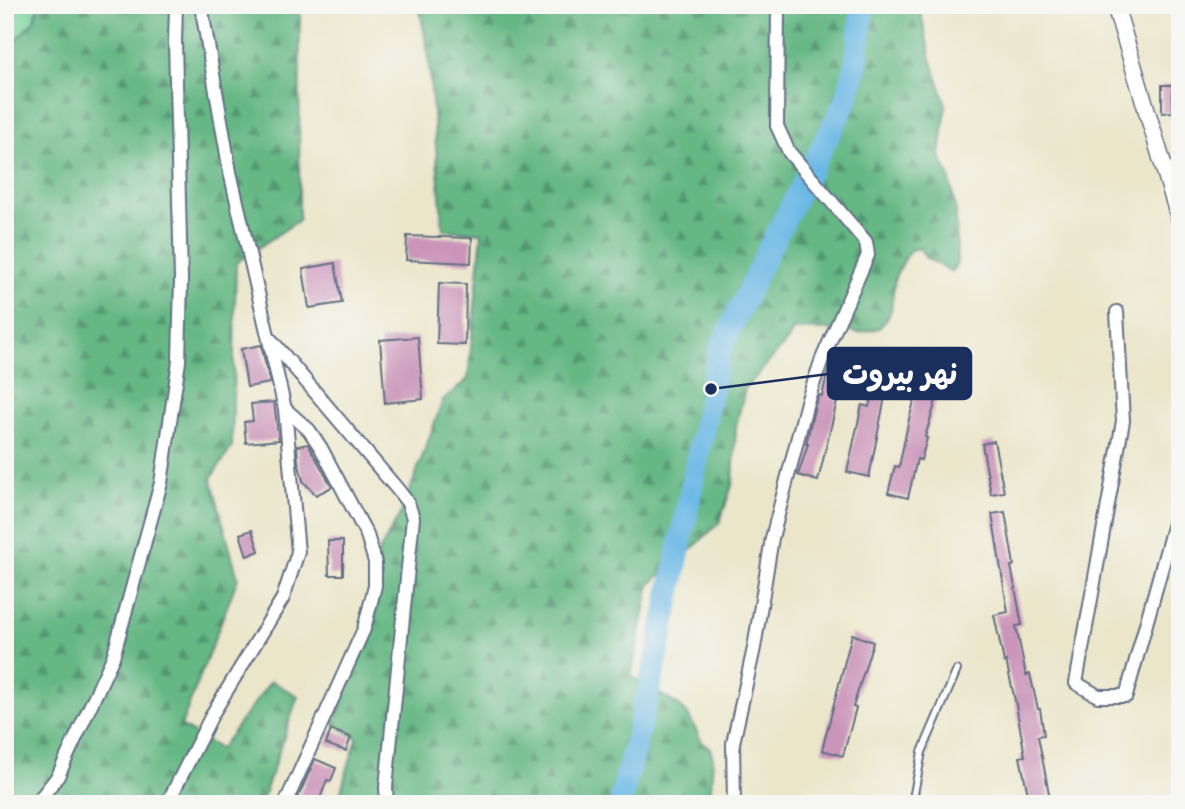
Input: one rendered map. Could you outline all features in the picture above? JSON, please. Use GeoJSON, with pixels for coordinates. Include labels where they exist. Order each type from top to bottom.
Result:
{"type":"FeatureCollection","features":[{"type":"Feature","properties":{"kind":"street"},"geometry":{"type":"LineString","coordinates":[[36,804],[58,776],[113,657],[161,483],[179,361],[181,279],[176,5]]}},
{"type":"Feature","properties":{"kind":"street"},"geometry":{"type":"LineString","coordinates":[[167,804],[213,713],[283,598],[295,565],[298,540],[285,409],[230,173],[201,5]]}},
{"type":"Feature","properties":{"kind":"street"},"geometry":{"type":"LineString","coordinates":[[734,804],[733,743],[754,648],[772,538],[807,402],[822,359],[868,254],[866,242],[789,152],[777,126],[778,5]]}},
{"type":"Feature","properties":{"kind":"street"},"geometry":{"type":"LineString","coordinates":[[1115,5],[1180,221]]}},
{"type":"Feature","properties":{"kind":"street"},"geometry":{"type":"LineString","coordinates":[[1117,312],[1124,421],[1076,683],[1098,696],[1126,696],[1180,502]]}},
{"type":"Feature","properties":{"kind":"street"},"geometry":{"type":"LineString","coordinates":[[269,337],[398,490],[408,503],[412,518],[386,787],[387,804]]}},
{"type":"Feature","properties":{"kind":"street"},"geometry":{"type":"LineString","coordinates":[[285,409],[309,430],[321,448],[367,535],[375,562],[375,586],[364,629],[285,804]]}},
{"type":"Feature","properties":{"kind":"lane"},"geometry":{"type":"LineString","coordinates":[[912,804],[922,752],[957,670]]}},
{"type":"Feature","properties":{"kind":"green space"},"geometry":{"type":"Polygon","coordinates":[[[5,5],[39,5],[34,21],[5,52],[5,5]]]}},
{"type":"Feature","properties":{"kind":"green space"},"geometry":{"type":"Polygon","coordinates":[[[39,5],[300,5],[299,220],[236,263],[232,447],[211,478],[238,578],[181,726],[220,749],[271,681],[298,696],[261,804],[5,804],[5,52],[34,21],[39,5]]]}},
{"type":"Feature","properties":{"kind":"green space"},"geometry":{"type":"Polygon","coordinates":[[[419,5],[919,5],[931,59],[946,105],[940,156],[949,176],[956,211],[957,264],[952,272],[925,257],[920,248],[910,250],[895,277],[891,310],[879,328],[858,333],[848,330],[793,330],[788,340],[745,389],[736,426],[733,482],[720,522],[650,584],[631,676],[687,713],[702,742],[710,748],[713,758],[710,804],[337,804],[357,738],[333,724],[375,619],[371,566],[403,509],[443,400],[468,379],[482,233],[443,230],[428,52],[419,5]]]}},
{"type":"Feature","properties":{"kind":"building"},"geometry":{"type":"Polygon","coordinates":[[[1162,85],[1172,85],[1173,112],[1162,113],[1162,85]]]}},
{"type":"Feature","properties":{"kind":"building"},"geometry":{"type":"Polygon","coordinates":[[[407,236],[472,238],[471,263],[406,260],[407,236]]]}},
{"type":"Feature","properties":{"kind":"building"},"geometry":{"type":"Polygon","coordinates":[[[335,263],[342,303],[309,308],[303,269],[335,263]]]}},
{"type":"Feature","properties":{"kind":"building"},"geometry":{"type":"Polygon","coordinates":[[[439,283],[466,284],[465,345],[437,344],[439,283]]]}},
{"type":"Feature","properties":{"kind":"building"},"geometry":{"type":"Polygon","coordinates":[[[418,337],[423,399],[385,403],[380,340],[418,337]]]}},
{"type":"Feature","properties":{"kind":"building"},"geometry":{"type":"Polygon","coordinates":[[[261,345],[270,383],[247,387],[241,349],[261,345]]]}},
{"type":"Feature","properties":{"kind":"building"},"geometry":{"type":"Polygon","coordinates":[[[829,366],[849,370],[845,389],[840,389],[818,481],[798,475],[808,444],[815,405],[819,395],[822,396],[829,366]]]}},
{"type":"Feature","properties":{"kind":"building"},"geometry":{"type":"Polygon","coordinates":[[[878,372],[893,376],[885,397],[869,477],[847,472],[862,405],[869,407],[878,372]]]}},
{"type":"Feature","properties":{"kind":"building"},"geometry":{"type":"Polygon","coordinates":[[[922,374],[942,381],[921,460],[917,459],[908,498],[888,493],[895,466],[899,467],[922,374]]]}},
{"type":"Feature","properties":{"kind":"building"},"geometry":{"type":"Polygon","coordinates":[[[274,402],[279,440],[246,443],[244,422],[253,421],[251,404],[274,402]]]}},
{"type":"Feature","properties":{"kind":"building"},"geometry":{"type":"Polygon","coordinates":[[[994,441],[1004,492],[991,494],[982,444],[994,441]]]}},
{"type":"Feature","properties":{"kind":"building"},"geometry":{"type":"Polygon","coordinates":[[[308,444],[332,487],[316,495],[303,481],[298,461],[297,446],[308,444]]]}},
{"type":"Feature","properties":{"kind":"building"},"geometry":{"type":"Polygon","coordinates":[[[1005,512],[1014,565],[1011,566],[1022,625],[1016,626],[1026,675],[1030,674],[1040,709],[1044,735],[1038,736],[1051,804],[1030,804],[1020,757],[1025,756],[1016,705],[994,615],[1008,612],[992,514],[1005,512]]]}},
{"type":"Feature","properties":{"kind":"building"},"geometry":{"type":"Polygon","coordinates":[[[252,530],[259,551],[247,556],[240,534],[252,530]]]}},
{"type":"Feature","properties":{"kind":"building"},"geometry":{"type":"Polygon","coordinates":[[[328,541],[343,541],[343,575],[329,575],[328,541]]]}},
{"type":"Feature","properties":{"kind":"building"},"geometry":{"type":"Polygon","coordinates":[[[852,634],[873,642],[853,707],[856,708],[843,756],[822,750],[852,634]]]}},
{"type":"Feature","properties":{"kind":"building"},"geometry":{"type":"Polygon","coordinates":[[[331,730],[351,737],[346,751],[326,744],[331,730]]]}},
{"type":"Feature","properties":{"kind":"building"},"geometry":{"type":"Polygon","coordinates":[[[315,759],[336,768],[331,781],[327,780],[318,804],[295,804],[315,759]]]}},
{"type":"Feature","properties":{"kind":"waterway"},"geometry":{"type":"LineString","coordinates":[[620,804],[658,653],[719,352],[846,101],[856,65],[863,5]]}},
{"type":"Feature","properties":{"kind":"place","name":"نهر بيروت"},"geometry":{"type":"Point","coordinates":[711,389]}}]}
